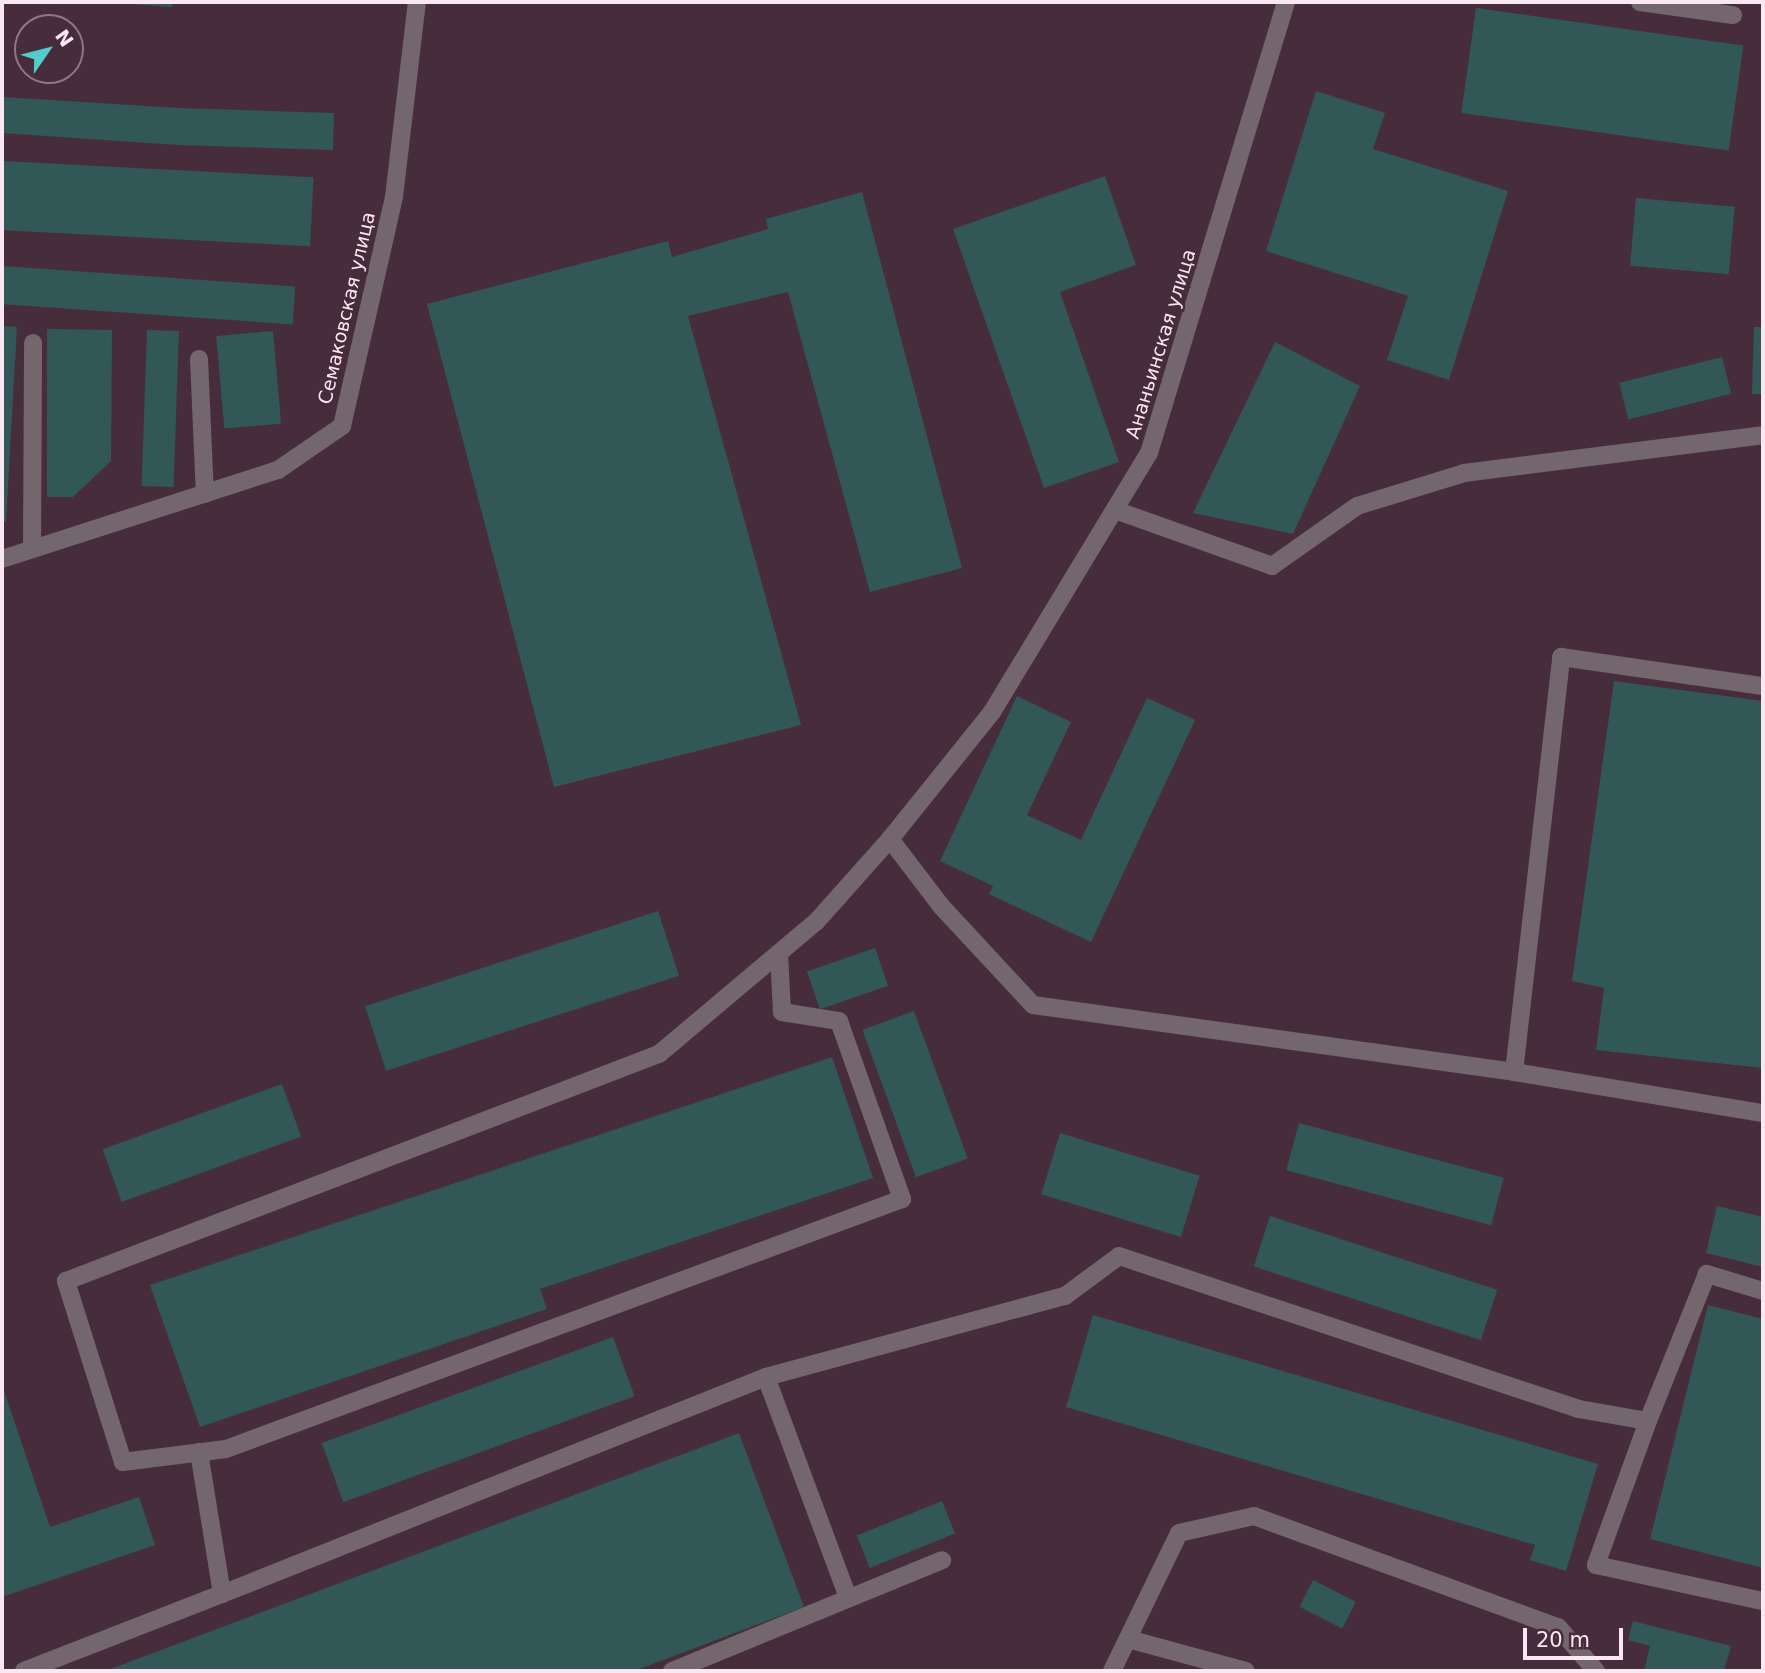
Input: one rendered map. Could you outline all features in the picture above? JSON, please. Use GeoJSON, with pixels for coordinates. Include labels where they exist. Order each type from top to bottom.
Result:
{"type":"FeatureCollection","features":[{"type":"Feature","properties":{"kind":"street","name":"Семаковская улица"},"geometry":{"type":"LineString","coordinates":[[2,559],[278,470],[342,426],[394,197],[417,2]]}},
{"type":"Feature","properties":{"kind":"street","name":"Ананьинская улица"},"geometry":{"type":"LineString","coordinates":[[199,1452],[123,1462],[66,1281],[659,1054],[816,922],[890,839],[992,712],[1149,453],[1286,2]]}},
{"type":"Feature","properties":{"kind":"street"},"geometry":{"type":"LineString","coordinates":[[1640,2],[1733,15]]}},
{"type":"Feature","properties":{"kind":"street"},"geometry":{"type":"LineString","coordinates":[[32,549],[33,343]]}},
{"type":"Feature","properties":{"kind":"street"},"geometry":{"type":"LineString","coordinates":[[199,359],[205,494]]}},
{"type":"Feature","properties":{"kind":"street"},"geometry":{"type":"LineString","coordinates":[[1115,510],[1272,566],[1357,506],[1464,473],[1763,435]]}},
{"type":"Feature","properties":{"kind":"street"},"geometry":{"type":"LineString","coordinates":[[1514,1072],[1561,657],[1763,686]]}},
{"type":"Feature","properties":{"kind":"street"},"geometry":{"type":"LineString","coordinates":[[890,839],[941,906],[1033,1005],[1514,1072],[1763,1113]]}},
{"type":"Feature","properties":{"kind":"street"},"geometry":{"type":"LineString","coordinates":[[222,1594],[199,1452],[226,1449],[902,1199],[839,1021],[782,1012],[779,953]]}},
{"type":"Feature","properties":{"kind":"street"},"geometry":{"type":"LineString","coordinates":[[24,1671],[766,1377],[1065,1296],[1118,1255],[1579,1409],[1647,1421]]}},
{"type":"Feature","properties":{"kind":"street"},"geometry":{"type":"LineString","coordinates":[[1763,1291],[1707,1274],[1647,1421],[1596,1564],[1763,1601]]}},
{"type":"Feature","properties":{"kind":"street"},"geometry":{"type":"LineString","coordinates":[[766,1377],[848,1598]]}},
{"type":"Feature","properties":{"kind":"street"},"geometry":{"type":"LineString","coordinates":[[1112,1671],[1179,1533],[1254,1516],[1558,1627],[1596,1671]]}},
{"type":"Feature","properties":{"kind":"street"},"geometry":{"type":"LineString","coordinates":[[672,1671],[942,1560]]}},
{"type":"Feature","properties":{"kind":"street"},"geometry":{"type":"LineString","coordinates":[[1128,1639],[1246,1671]]}},
{"type":"Feature","properties":{"kind":"building"},"geometry":{"type":"Polygon","coordinates":[[[129,2],[173,2],[172,7],[129,2]]]}},
{"type":"Feature","properties":{"kind":"building"},"geometry":{"type":"Polygon","coordinates":[[[1476,8],[1743,46],[1729,151],[1461,113],[1476,8]]]}},
{"type":"Feature","properties":{"kind":"building"},"geometry":{"type":"Polygon","coordinates":[[[1316,91],[1385,113],[1373,149],[1508,191],[1449,380],[1387,360],[1408,296],[1266,251],[1316,91]]]}},
{"type":"Feature","properties":{"kind":"building"},"geometry":{"type":"Polygon","coordinates":[[[2,97],[178,108],[334,113],[333,150],[178,145],[2,133],[2,97]]]}},
{"type":"Feature","properties":{"kind":"building"},"geometry":{"type":"Polygon","coordinates":[[[2,161],[314,177],[310,246],[2,230],[2,161]]]}},
{"type":"Feature","properties":{"kind":"building"},"geometry":{"type":"Polygon","coordinates":[[[1105,176],[1136,265],[1060,292],[1119,462],[1044,488],[953,229],[1105,176]]]}},
{"type":"Feature","properties":{"kind":"building"},"geometry":{"type":"Polygon","coordinates":[[[862,192],[962,568],[870,592],[788,292],[688,316],[801,725],[554,787],[427,304],[668,241],[672,257],[768,229],[766,219],[862,192]]]}},
{"type":"Feature","properties":{"kind":"building"},"geometry":{"type":"Polygon","coordinates":[[[1636,198],[1735,207],[1729,274],[1630,266],[1636,198]]]}},
{"type":"Feature","properties":{"kind":"building"},"geometry":{"type":"Polygon","coordinates":[[[2,266],[295,287],[293,324],[2,304],[2,266]]]}},
{"type":"Feature","properties":{"kind":"building"},"geometry":{"type":"Polygon","coordinates":[[[2,326],[17,327],[6,522],[2,521],[2,326]]]}},
{"type":"Feature","properties":{"kind":"building"},"geometry":{"type":"Polygon","coordinates":[[[1754,327],[1763,327],[1763,394],[1752,394],[1754,327]]]}},
{"type":"Feature","properties":{"kind":"building"},"geometry":{"type":"Polygon","coordinates":[[[47,329],[112,330],[111,461],[73,497],[47,497],[47,329]]]}},
{"type":"Feature","properties":{"kind":"building"},"geometry":{"type":"Polygon","coordinates":[[[147,330],[179,331],[174,487],[142,486],[147,330]]]}},
{"type":"Feature","properties":{"kind":"building"},"geometry":{"type":"Polygon","coordinates":[[[273,331],[281,424],[224,429],[216,336],[273,331]]]}},
{"type":"Feature","properties":{"kind":"building"},"geometry":{"type":"Polygon","coordinates":[[[1275,342],[1360,386],[1293,534],[1193,513],[1275,342]]]}},
{"type":"Feature","properties":{"kind":"building"},"geometry":{"type":"Polygon","coordinates":[[[1722,357],[1731,394],[1628,420],[1619,383],[1722,357]]]}},
{"type":"Feature","properties":{"kind":"building"},"geometry":{"type":"Polygon","coordinates":[[[1614,681],[1763,701],[1763,1068],[1596,1050],[1604,988],[1572,981],[1614,681]]]}},
{"type":"Feature","properties":{"kind":"building"},"geometry":{"type":"Polygon","coordinates":[[[1017,696],[1071,722],[1027,815],[1081,840],[1147,698],[1195,720],[1091,942],[989,894],[993,886],[940,861],[1017,696]]]}},
{"type":"Feature","properties":{"kind":"building"},"geometry":{"type":"Polygon","coordinates":[[[658,911],[679,976],[386,1071],[365,1006],[658,911]]]}},
{"type":"Feature","properties":{"kind":"building"},"geometry":{"type":"Polygon","coordinates":[[[875,948],[888,986],[820,1009],[807,971],[875,948]]]}},
{"type":"Feature","properties":{"kind":"building"},"geometry":{"type":"Polygon","coordinates":[[[914,1011],[968,1159],[916,1177],[862,1030],[914,1011]]]}},
{"type":"Feature","properties":{"kind":"building"},"geometry":{"type":"Polygon","coordinates":[[[832,1057],[873,1178],[540,1289],[547,1309],[200,1427],[150,1285],[832,1057]]]}},
{"type":"Feature","properties":{"kind":"building"},"geometry":{"type":"Polygon","coordinates":[[[282,1084],[301,1137],[122,1202],[103,1149],[282,1084]]]}},
{"type":"Feature","properties":{"kind":"building"},"geometry":{"type":"Polygon","coordinates":[[[1299,1123],[1504,1178],[1491,1225],[1286,1170],[1299,1123]]]}},
{"type":"Feature","properties":{"kind":"building"},"geometry":{"type":"Polygon","coordinates":[[[1060,1133],[1200,1176],[1181,1237],[1041,1194],[1060,1133]]]}},
{"type":"Feature","properties":{"kind":"building"},"geometry":{"type":"Polygon","coordinates":[[[1717,1206],[1763,1217],[1763,1267],[1706,1253],[1717,1206]]]}},
{"type":"Feature","properties":{"kind":"building"},"geometry":{"type":"Polygon","coordinates":[[[1270,1216],[1497,1290],[1481,1340],[1254,1266],[1270,1216]]]}},
{"type":"Feature","properties":{"kind":"building"},"geometry":{"type":"Polygon","coordinates":[[[1708,1305],[1763,1319],[1763,1568],[1650,1539],[1708,1305]]]}},
{"type":"Feature","properties":{"kind":"building"},"geometry":{"type":"Polygon","coordinates":[[[1093,1315],[1598,1464],[1566,1571],[1530,1560],[1535,1545],[1066,1407],[1093,1315]]]}},
{"type":"Feature","properties":{"kind":"building"},"geometry":{"type":"Polygon","coordinates":[[[613,1337],[635,1396],[343,1502],[322,1443],[613,1337]]]}},
{"type":"Feature","properties":{"kind":"building"},"geometry":{"type":"Polygon","coordinates":[[[2,1385],[50,1527],[139,1497],[155,1545],[2,1597],[2,1385]]]}},
{"type":"Feature","properties":{"kind":"building"},"geometry":{"type":"Polygon","coordinates":[[[739,1433],[804,1607],[634,1671],[105,1671],[739,1433]]]}},
{"type":"Feature","properties":{"kind":"building"},"geometry":{"type":"Polygon","coordinates":[[[942,1501],[955,1533],[870,1568],[857,1535],[942,1501]]]}},
{"type":"Feature","properties":{"kind":"building"},"geometry":{"type":"Polygon","coordinates":[[[1313,1580],[1356,1602],[1342,1629],[1299,1607],[1313,1580]]]}},
{"type":"Feature","properties":{"kind":"building"},"geometry":{"type":"Polygon","coordinates":[[[1633,1621],[1731,1646],[1724,1671],[1644,1671],[1650,1646],[1628,1640],[1633,1621]]]}}]}
